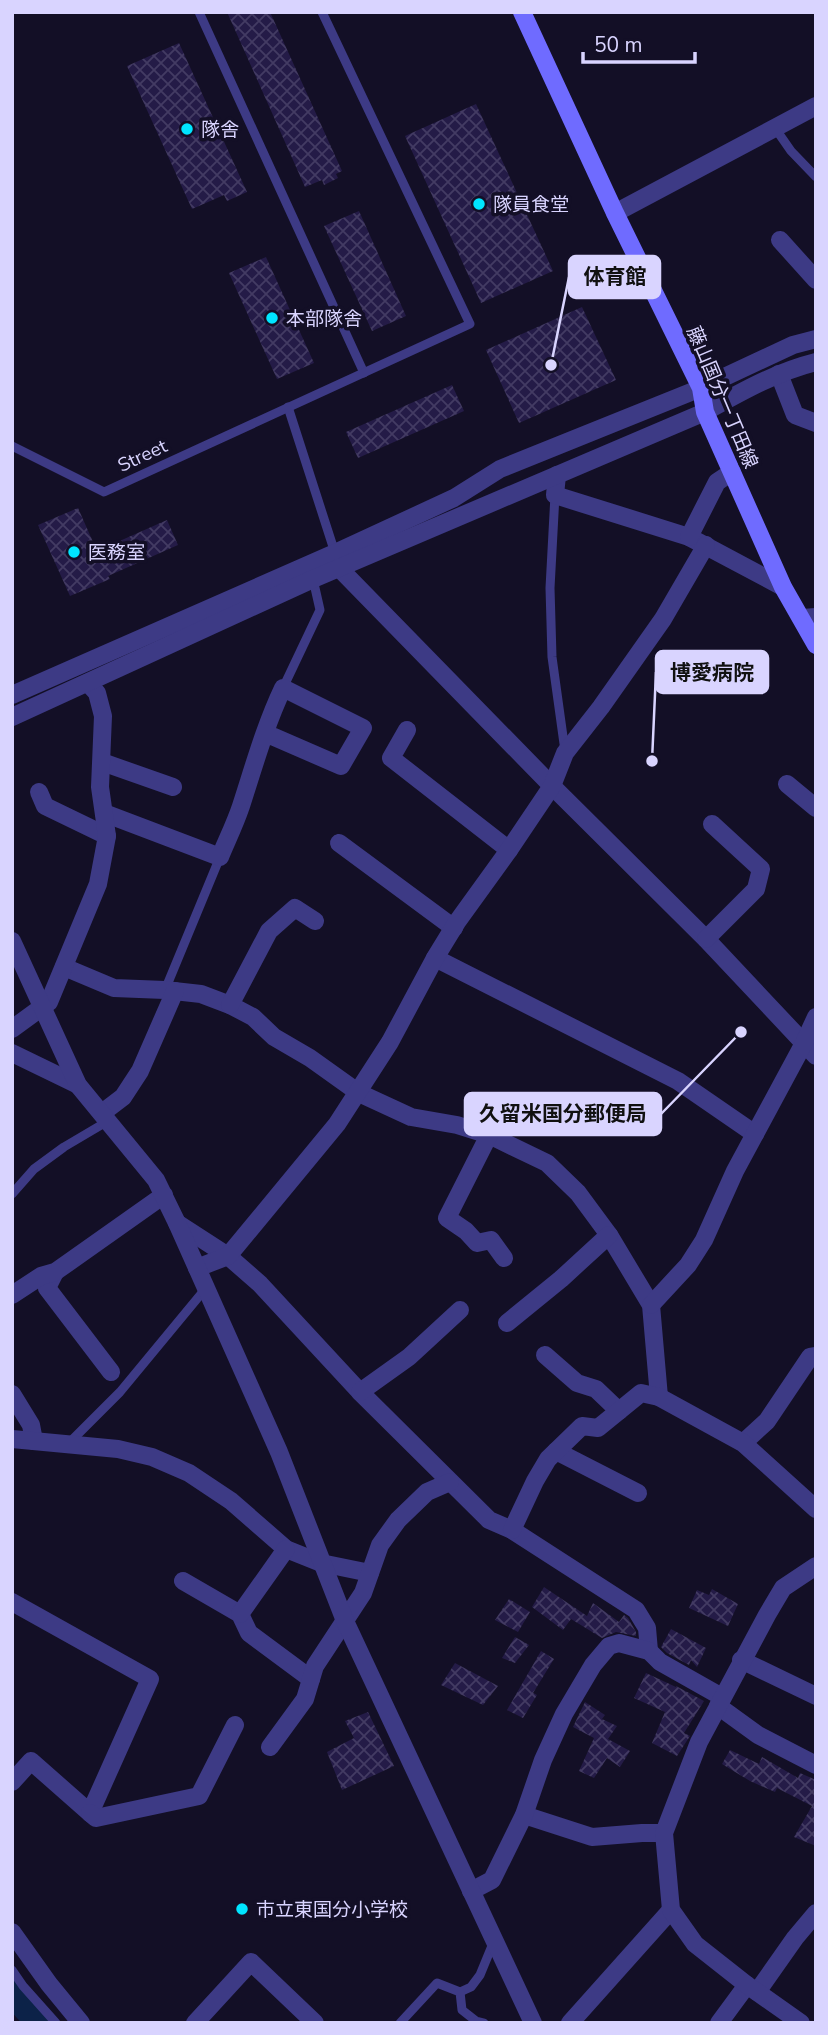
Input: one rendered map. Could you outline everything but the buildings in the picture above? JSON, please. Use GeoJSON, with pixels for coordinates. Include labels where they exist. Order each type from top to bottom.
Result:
{"type":"FeatureCollection","features":[{"type":"Feature","properties":{"kind":"main road","name":"藤山国分一丁田線"},"geometry":{"type":"LineString","coordinates":[[522,12],[615,213],[701,388],[705,412],[783,587],[809,618],[816,645]]}},
{"type":"Feature","properties":{"kind":"street"},"geometry":{"type":"LineString","coordinates":[[615,213],[816,106]]}},
{"type":"Feature","properties":{"kind":"street"},"geometry":{"type":"LineString","coordinates":[[780,240],[816,280]]}},
{"type":"Feature","properties":{"kind":"street"},"geometry":{"type":"LineString","coordinates":[[12,717],[313,579],[337,561],[454,498],[500,469],[701,388],[793,345],[816,339]]}},
{"type":"Feature","properties":{"kind":"street"},"geometry":{"type":"LineString","coordinates":[[12,695],[337,561],[557,475],[705,412],[779,374],[816,362]]}},
{"type":"Feature","properties":{"kind":"street"},"geometry":{"type":"LineString","coordinates":[[779,374],[795,415],[816,423]]}},
{"type":"Feature","properties":{"kind":"street"},"geometry":{"type":"LineString","coordinates":[[197,1268],[228,1256],[337,1125],[359,1093],[435,958],[552,786],[565,753],[663,619],[698,541],[717,482],[732,472]]}},
{"type":"Feature","properties":{"kind":"street"},"geometry":{"type":"LineString","coordinates":[[557,475],[555,495],[698,541],[783,587]]}},
{"type":"Feature","properties":{"kind":"street"},"geometry":{"type":"LineString","coordinates":[[337,561],[552,786],[706,939],[810,1049]]}},
{"type":"Feature","properties":{"kind":"street"},"geometry":{"type":"LineString","coordinates":[[12,1029],[49,1002],[98,884],[107,836],[100,787],[103,716],[97,693],[88,683]]}},
{"type":"Feature","properties":{"kind":"street"},"geometry":{"type":"LineString","coordinates":[[104,813],[220,857],[240,809],[265,733],[283,688],[363,728],[341,766],[265,733]]}},
{"type":"Feature","properties":{"kind":"street"},"geometry":{"type":"LineString","coordinates":[[407,730],[391,758],[509,850]]}},
{"type":"Feature","properties":{"kind":"street"},"geometry":{"type":"LineString","coordinates":[[102,761],[173,787]]}},
{"type":"Feature","properties":{"kind":"street"},"geometry":{"type":"LineString","coordinates":[[787,784],[816,808]]}},
{"type":"Feature","properties":{"kind":"street"},"geometry":{"type":"LineString","coordinates":[[39,792],[45,806],[107,836]]}},
{"type":"Feature","properties":{"kind":"street"},"geometry":{"type":"LineString","coordinates":[[706,939],[756,889],[761,869],[712,824]]}},
{"type":"Feature","properties":{"kind":"street"},"geometry":{"type":"LineString","coordinates":[[339,843],[454,928]]}},
{"type":"Feature","properties":{"kind":"street"},"geometry":{"type":"LineString","coordinates":[[230,1005],[269,931],[295,908],[315,921]]}},
{"type":"Feature","properties":{"kind":"street"},"geometry":{"type":"LineString","coordinates":[[12,941],[78,1085],[156,1180],[164,1195],[279,1452],[345,1620],[533,2023]]}},
{"type":"Feature","properties":{"kind":"street"},"geometry":{"type":"LineString","coordinates":[[435,958],[678,1081],[755,1133]]}},
{"type":"Feature","properties":{"kind":"street"},"geometry":{"type":"LineString","coordinates":[[64,967],[114,988],[201,994],[230,1005],[253,1017],[274,1037],[310,1058],[359,1093],[411,1117],[457,1125],[489,1135],[548,1163],[579,1193],[609,1235],[651,1305],[659,1398]]}},
{"type":"Feature","properties":{"kind":"street"},"geometry":{"type":"LineString","coordinates":[[105,1117],[140,1071],[170,990]]}},
{"type":"Feature","properties":{"kind":"street"},"geometry":{"type":"LineString","coordinates":[[651,1305],[688,1265],[704,1240],[755,1133],[810,1049],[816,1017]]}},
{"type":"Feature","properties":{"kind":"street"},"geometry":{"type":"LineString","coordinates":[[13,1056],[78,1085]]}},
{"type":"Feature","properties":{"kind":"street"},"geometry":{"type":"LineString","coordinates":[[489,1135],[447,1218],[466,1231],[477,1243],[491,1240],[504,1258]]}},
{"type":"Feature","properties":{"kind":"street"},"geometry":{"type":"LineString","coordinates":[[12,1295],[41,1276],[55,1272],[164,1195]]}},
{"type":"Feature","properties":{"kind":"street"},"geometry":{"type":"LineString","coordinates":[[177,1223],[228,1256],[260,1284],[360,1392],[489,1520],[512,1530],[636,1610],[647,1628],[649,1651]]}},
{"type":"Feature","properties":{"kind":"street"},"geometry":{"type":"LineString","coordinates":[[507,1323],[609,1235]]}},
{"type":"Feature","properties":{"kind":"street"},"geometry":{"type":"LineString","coordinates":[[55,1272],[47,1288],[111,1372]]}},
{"type":"Feature","properties":{"kind":"street"},"geometry":{"type":"LineString","coordinates":[[360,1392],[408,1357],[460,1310]]}},
{"type":"Feature","properties":{"kind":"street"},"geometry":{"type":"LineString","coordinates":[[545,1354],[577,1383],[596,1389],[619,1411]]}},
{"type":"Feature","properties":{"kind":"street"},"geometry":{"type":"LineString","coordinates":[[743,1443],[767,1421],[810,1357],[816,1356]]}},
{"type":"Feature","properties":{"kind":"street"},"geometry":{"type":"LineString","coordinates":[[512,1530],[548,1459],[582,1426],[598,1428],[641,1393],[659,1398],[743,1443],[816,1510]]}},
{"type":"Feature","properties":{"kind":"street"},"geometry":{"type":"LineString","coordinates":[[12,1394],[31,1425],[34,1441]]}},
{"type":"Feature","properties":{"kind":"street"},"geometry":{"type":"LineString","coordinates":[[12,1439],[118,1448],[152,1457],[189,1473],[231,1501],[286,1549],[321,1563],[370,1573]]}},
{"type":"Feature","properties":{"kind":"street"},"geometry":{"type":"LineString","coordinates":[[556,1451],[638,1493]]}},
{"type":"Feature","properties":{"kind":"street"},"geometry":{"type":"LineString","coordinates":[[270,1747],[305,1699],[315,1666],[363,1593],[380,1545],[398,1520],[427,1492],[450,1482]]}},
{"type":"Feature","properties":{"kind":"street"},"geometry":{"type":"LineString","coordinates":[[240,1614],[286,1549]]}},
{"type":"Feature","properties":{"kind":"street"},"geometry":{"type":"LineString","coordinates":[[801,2023],[695,1944],[671,1910],[664,1833],[699,1742],[741,1660],[783,1588],[816,1566]]}},
{"type":"Feature","properties":{"kind":"street"},"geometry":{"type":"LineString","coordinates":[[183,1581],[240,1614],[249,1633],[311,1679]]}},
{"type":"Feature","properties":{"kind":"street"},"geometry":{"type":"LineString","coordinates":[[12,1602],[150,1679],[90,1813]]}},
{"type":"Feature","properties":{"kind":"street"},"geometry":{"type":"LineString","coordinates":[[471,1891],[492,1881],[524,1815],[543,1760],[564,1714],[593,1665],[609,1646],[619,1643],[649,1651],[660,1662],[720,1702],[758,1735],[816,1765]]}},
{"type":"Feature","properties":{"kind":"street"},"geometry":{"type":"LineString","coordinates":[[741,1660],[816,1696]]}},
{"type":"Feature","properties":{"kind":"street"},"geometry":{"type":"LineString","coordinates":[[12,1782],[31,1761],[96,1818],[199,1796],[235,1725]]}},
{"type":"Feature","properties":{"kind":"street"},"geometry":{"type":"LineString","coordinates":[[524,1815],[592,1837],[664,1833]]}},
{"type":"Feature","properties":{"kind":"street"},"geometry":{"type":"LineString","coordinates":[[570,2023],[671,1910]]}},
{"type":"Feature","properties":{"kind":"street"},"geometry":{"type":"LineString","coordinates":[[719,2023],[752,1989],[816,1913]]}},
{"type":"Feature","properties":{"kind":"street"},"geometry":{"type":"LineString","coordinates":[[12,1932],[81,2023]]}},
{"type":"Feature","properties":{"kind":"street"},"geometry":{"type":"LineString","coordinates":[[195,2023],[251,1962],[315,2023]]}},
{"type":"Feature","properties":{"kind":"lane"},"geometry":{"type":"LineString","coordinates":[[199,12],[364,373]]}},
{"type":"Feature","properties":{"kind":"lane"},"geometry":{"type":"LineString","coordinates":[[322,12],[470,324],[288,407],[337,561]]}},
{"type":"Feature","properties":{"kind":"lane"},"geometry":{"type":"LineString","coordinates":[[775,128],[791,151],[816,177]]}},
{"type":"Feature","properties":{"kind":"lane","name":"Street"},"geometry":{"type":"LineString","coordinates":[[12,446],[104,492],[288,407]]}},
{"type":"Feature","properties":{"kind":"lane"},"geometry":{"type":"LineString","coordinates":[[555,495],[550,588],[552,657],[565,753]]}},
{"type":"Feature","properties":{"kind":"lane"},"geometry":{"type":"LineString","coordinates":[[283,688],[320,610],[313,579]]}},
{"type":"Feature","properties":{"kind":"lane"},"geometry":{"type":"LineString","coordinates":[[170,990],[220,857]]}},
{"type":"Feature","properties":{"kind":"lane"},"geometry":{"type":"LineString","coordinates":[[12,1194],[34,1169],[105,1117]]}},
{"type":"Feature","properties":{"kind":"lane"},"geometry":{"type":"LineString","coordinates":[[68,1444],[120,1392],[206,1287]]}},
{"type":"Feature","properties":{"kind":"lane"},"geometry":{"type":"LineString","coordinates":[[400,2023],[437,1983],[460,1992],[471,1987],[480,1975],[494,1940]]}},
{"type":"Feature","properties":{"kind":"lane"},"geometry":{"type":"LineString","coordinates":[[12,1970],[57,2023]]}},
{"type":"Feature","properties":{"kind":"lane"},"geometry":{"type":"LineString","coordinates":[[460,1992],[461,2010],[484,2023]]}},
{"type":"Feature","properties":{"kind":"waterway"},"geometry":{"type":"LineString","coordinates":[[12,1993],[39,2023]]}},
{"type":"Feature","properties":{"kind":"place","name":"隊舎"},"geometry":{"type":"Point","coordinates":[187,129]}},
{"type":"Feature","properties":{"kind":"place","name":"隊員食堂"},"geometry":{"type":"Point","coordinates":[479,204]}},
{"type":"Feature","properties":{"kind":"place","name":"本部隊舎"},"geometry":{"type":"Point","coordinates":[272,318]}},
{"type":"Feature","properties":{"kind":"place","name":"体育館"},"geometry":{"type":"Point","coordinates":[551,365]}},
{"type":"Feature","properties":{"kind":"place","name":"医務室"},"geometry":{"type":"Point","coordinates":[74,552]}},
{"type":"Feature","properties":{"kind":"place","name":"博愛病院"},"geometry":{"type":"Point","coordinates":[652,761]}},
{"type":"Feature","properties":{"kind":"place","name":"久留米国分郵便局"},"geometry":{"type":"Point","coordinates":[741,1032]}},
{"type":"Feature","properties":{"kind":"place","name":"市立東国分小学校"},"geometry":{"type":"Point","coordinates":[242,1909]}}]}
